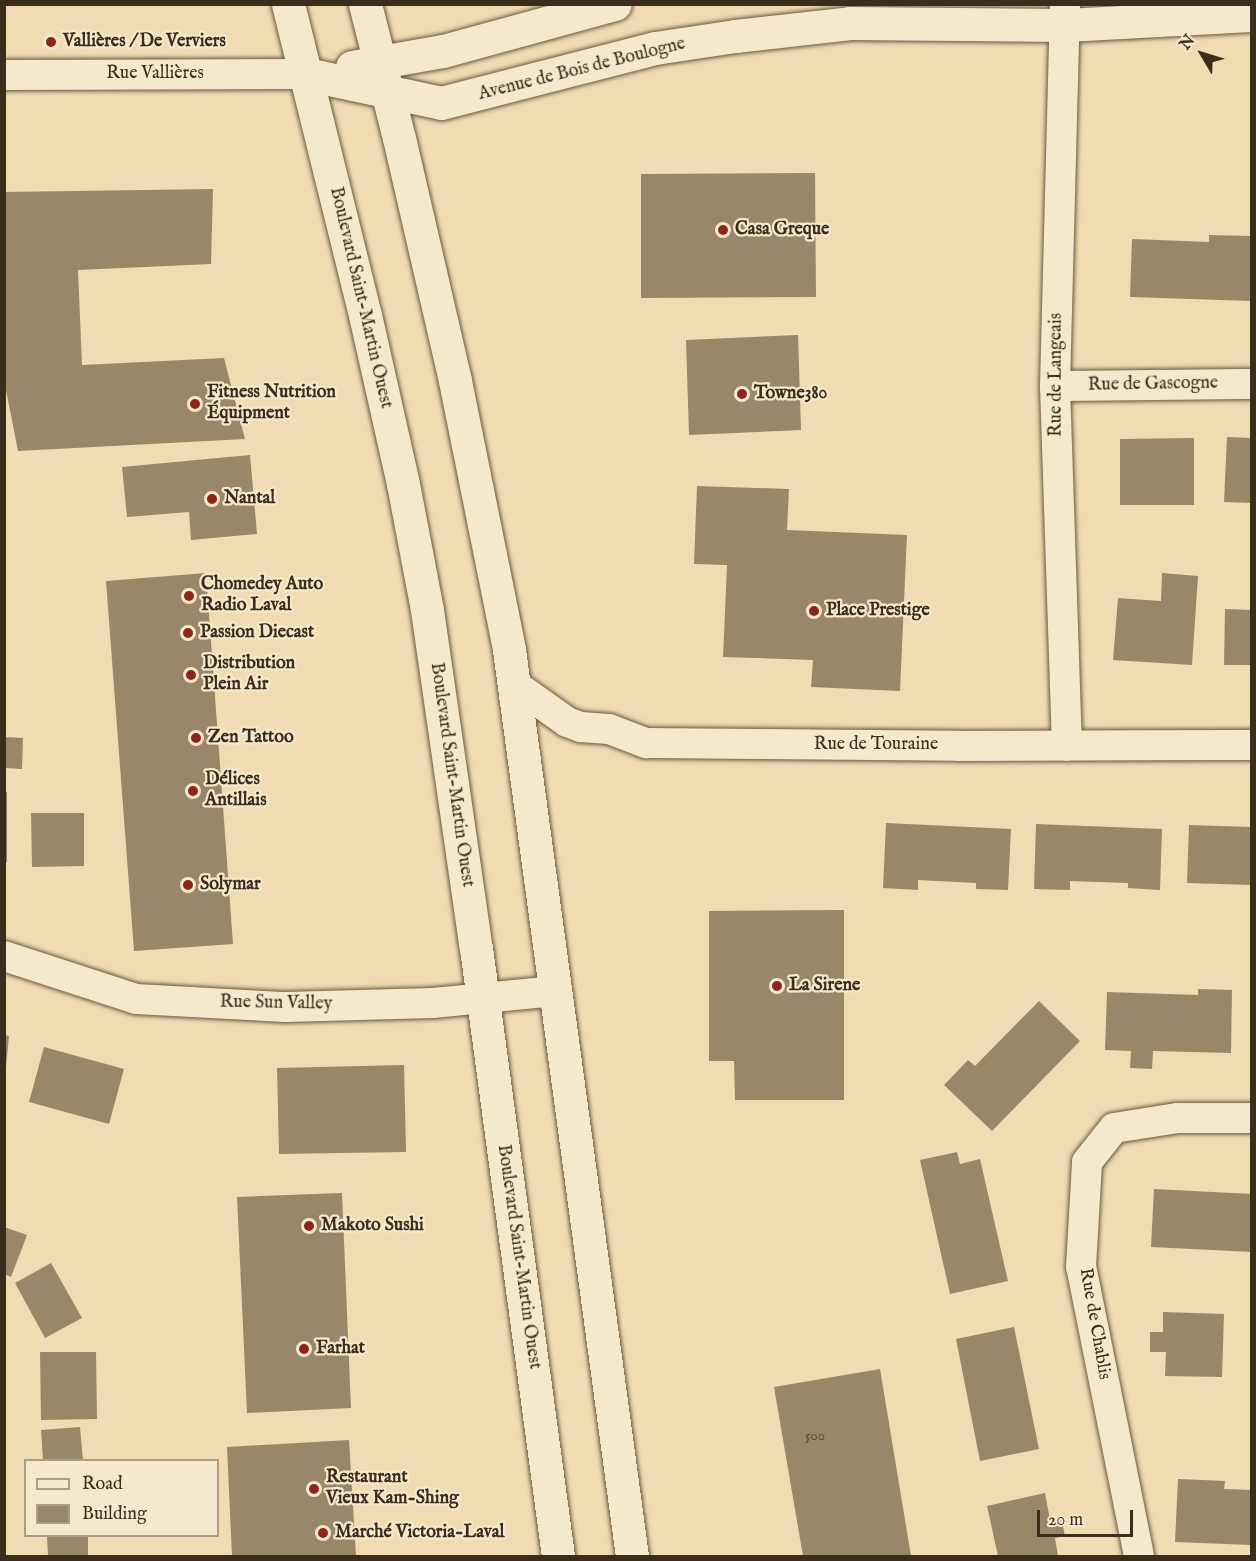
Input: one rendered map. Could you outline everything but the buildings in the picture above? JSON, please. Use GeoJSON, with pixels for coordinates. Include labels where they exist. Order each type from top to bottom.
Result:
{"type":"FeatureCollection","features":[{"type":"Feature","properties":{"kind":"main road","name":"Boulevard Saint-Martin Ouest"},"geometry":{"type":"LineString","coordinates":[[288,4],[365,315],[415,547],[436,674],[558,1557]]}},
{"type":"Feature","properties":{"kind":"main road"},"geometry":{"type":"LineString","coordinates":[[364,4],[384,78],[472,458],[514,685],[632,1557]]}},
{"type":"Feature","properties":{"kind":"main road","name":"Avenue de Bois de Boulogne"},"geometry":{"type":"LineString","coordinates":[[384,78],[444,51],[615,4]]}},
{"type":"Feature","properties":{"kind":"main road","name":"Avenue de Bois de Boulogne"},"geometry":{"type":"LineString","coordinates":[[306,74],[384,78],[441,103],[656,48],[735,36],[850,23],[1065,15],[1251,15]]}},
{"type":"Feature","properties":{"kind":"street","name":"Rue de Langeais"},"geometry":{"type":"LineString","coordinates":[[1065,15],[1055,386],[1067,746]]}},
{"type":"Feature","properties":{"kind":"street","name":"Rue Vallières"},"geometry":{"type":"LineString","coordinates":[[4,75],[306,74]]}},
{"type":"Feature","properties":{"kind":"street","name":"Rue de Gascogne"},"geometry":{"type":"LineString","coordinates":[[1055,386],[1251,384]]}},
{"type":"Feature","properties":{"kind":"street","name":"Rue de Touraine"},"geometry":{"type":"LineString","coordinates":[[514,685],[571,723],[609,729],[646,743],[1251,745]]}},
{"type":"Feature","properties":{"kind":"street","name":"Rue Sun Valley"},"geometry":{"type":"LineString","coordinates":[[4,956],[136,999],[286,1007],[433,1003],[555,991]]}},
{"type":"Feature","properties":{"kind":"street","name":"Rue de Chablis"},"geometry":{"type":"LineString","coordinates":[[1139,1557],[1082,1267],[1087,1162],[1114,1128],[1178,1118],[1251,1118]]}},
{"type":"Feature","properties":{"kind":"place","name":"Vallières / De Verviers"},"geometry":{"type":"Point","coordinates":[51,42]}},
{"type":"Feature","properties":{"kind":"place","name":"Casa Greque"},"geometry":{"type":"Point","coordinates":[723,230]}},
{"type":"Feature","properties":{"kind":"place","name":"Towne380"},"geometry":{"type":"Point","coordinates":[742,394]}},
{"type":"Feature","properties":{"kind":"place","name":"Fitness Nutrition Équipment"},"geometry":{"type":"Point","coordinates":[195,404]}},
{"type":"Feature","properties":{"kind":"place","name":"Nantal"},"geometry":{"type":"Point","coordinates":[212,499]}},
{"type":"Feature","properties":{"kind":"place","name":"Chomedey Auto Radio Laval"},"geometry":{"type":"Point","coordinates":[189,596]}},
{"type":"Feature","properties":{"kind":"place","name":"Place Prestige"},"geometry":{"type":"Point","coordinates":[814,611]}},
{"type":"Feature","properties":{"kind":"place","name":"Passion Diecast"},"geometry":{"type":"Point","coordinates":[188,633]}},
{"type":"Feature","properties":{"kind":"place","name":"Distribution Plein Air"},"geometry":{"type":"Point","coordinates":[191,675]}},
{"type":"Feature","properties":{"kind":"place","name":"Zen Tattoo"},"geometry":{"type":"Point","coordinates":[196,738]}},
{"type":"Feature","properties":{"kind":"place","name":"Délices Antillais"},"geometry":{"type":"Point","coordinates":[193,791]}},
{"type":"Feature","properties":{"kind":"place","name":"Solymar"},"geometry":{"type":"Point","coordinates":[188,885]}},
{"type":"Feature","properties":{"kind":"place","name":"La Sirene"},"geometry":{"type":"Point","coordinates":[777,986]}},
{"type":"Feature","properties":{"kind":"place","name":"Makoto Sushi"},"geometry":{"type":"Point","coordinates":[309,1226]}},
{"type":"Feature","properties":{"kind":"place","name":"Farhat"},"geometry":{"type":"Point","coordinates":[304,1349]}},
{"type":"Feature","properties":{"kind":"place","name":"Restaurant Vieux Kam-Shing"},"geometry":{"type":"Point","coordinates":[314,1489]}},
{"type":"Feature","properties":{"kind":"place","name":"Marché Victoria-Laval"},"geometry":{"type":"Point","coordinates":[323,1533]}}]}
